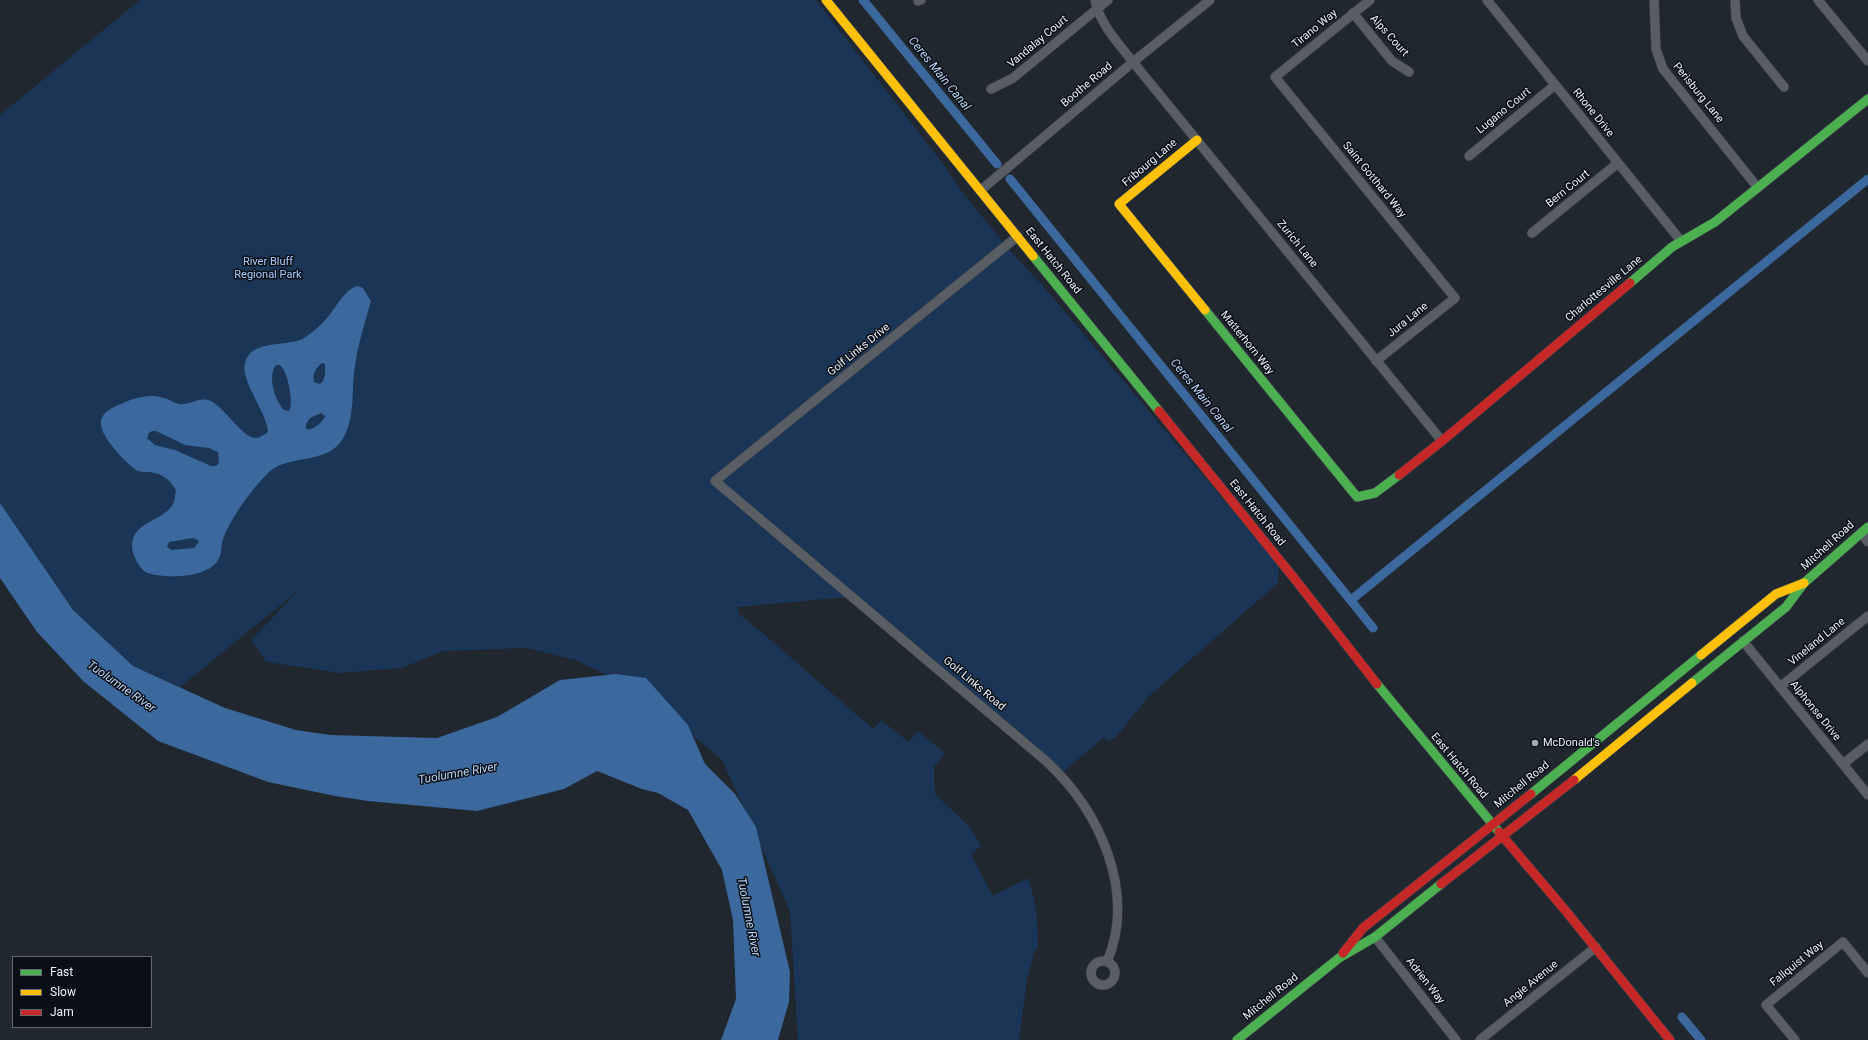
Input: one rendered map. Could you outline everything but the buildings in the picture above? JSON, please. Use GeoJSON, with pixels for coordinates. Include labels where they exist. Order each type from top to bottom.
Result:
{"type":"FeatureCollection","features":[{"type":"Feature","properties":{"kind":"main road","name":"East Hatch Road"},"geometry":{"type":"LineString","coordinates":[[826,0],[1290,572],[1376,683],[1596,947],[1670,1040]]}},
{"type":"Feature","properties":{"kind":"main road","name":"Charlottesville Lane"},"geometry":{"type":"LineString","coordinates":[[1357,497],[1375,493],[1442,441],[1681,241],[1715,222],[1868,99]]}},
{"type":"Feature","properties":{"kind":"main road","name":"Fribourg Lane"},"geometry":{"type":"LineString","coordinates":[[1119,204],[1197,140]]}},
{"type":"Feature","properties":{"kind":"main road","name":"Matterhorn Way"},"geometry":{"type":"LineString","coordinates":[[1119,204],[1357,497]]}},
{"type":"Feature","properties":{"kind":"main road","name":"Mitchell Road"},"geometry":{"type":"LineString","coordinates":[[1236,1040],[1338,958],[1374,937],[1502,835],[1595,764],[1635,728],[1786,607],[1804,583],[1864,530]]}},
{"type":"Feature","properties":{"kind":"main road","name":"Mitchell Road"},"geometry":{"type":"LineString","coordinates":[[1338,958],[1363,928],[1776,594],[1804,583]]}},
{"type":"Feature","properties":{"kind":"street","name":"Vandalay Court"},"geometry":{"type":"LineString","coordinates":[[991,89],[1013,78],[1096,4],[1108,0]]}},
{"type":"Feature","properties":{"kind":"street","name":"Boothe Road"},"geometry":{"type":"LineString","coordinates":[[981,190],[1133,62],[1210,0]]}},
{"type":"Feature","properties":{"kind":"street","name":"Tirano Way"},"geometry":{"type":"LineString","coordinates":[[1275,77],[1370,0]]}},
{"type":"Feature","properties":{"kind":"street","name":"Rhone Drive"},"geometry":{"type":"LineString","coordinates":[[1487,0],[1681,241]]}},
{"type":"Feature","properties":{"kind":"street","name":"Perisburg Lane"},"geometry":{"type":"LineString","coordinates":[[1654,0],[1656,49],[1663,69],[1758,188]]}},
{"type":"Feature","properties":{"kind":"street"},"geometry":{"type":"LineString","coordinates":[[1735,0],[1736,18],[1743,36],[1784,87]]}},
{"type":"Feature","properties":{"kind":"street"},"geometry":{"type":"LineString","coordinates":[[1818,0],[1868,61]]}},
{"type":"Feature","properties":{"kind":"street","name":"Zurich Lane"},"geometry":{"type":"LineString","coordinates":[[1096,4],[1114,38],[1133,62],[1442,441]]}},
{"type":"Feature","properties":{"kind":"street","name":"Alps Court"},"geometry":{"type":"LineString","coordinates":[[1354,13],[1392,61],[1409,72]]}},
{"type":"Feature","properties":{"kind":"street","name":"Saint Gotthard Way"},"geometry":{"type":"LineString","coordinates":[[1275,77],[1455,298]]}},
{"type":"Feature","properties":{"kind":"street","name":"Lugano Court"},"geometry":{"type":"LineString","coordinates":[[1469,156],[1555,85]]}},
{"type":"Feature","properties":{"kind":"street","name":"Bern Court"},"geometry":{"type":"LineString","coordinates":[[1532,233],[1618,164]]}},
{"type":"Feature","properties":{"kind":"street","name":"Golf Links Drive"},"geometry":{"type":"LineString","coordinates":[[715,482],[1018,236]]}},
{"type":"Feature","properties":{"kind":"street","name":"Jura Lane"},"geometry":{"type":"LineString","coordinates":[[1376,361],[1455,298]]}},
{"type":"Feature","properties":{"kind":"street","name":"Golf Links Road"},"geometry":{"type":"LineString","coordinates":[[715,482],[1046,761],[1070,785],[1096,826],[1105,845],[1111,865],[1116,893],[1117,922],[1114,942],[1107,962]]}},
{"type":"Feature","properties":{"kind":"street"},"geometry":{"type":"LineString","coordinates":[[1864,530],[1868,542]]}},
{"type":"Feature","properties":{"kind":"street","name":"Vineland Lane"},"geometry":{"type":"LineString","coordinates":[[1780,687],[1868,616]]}},
{"type":"Feature","properties":{"kind":"street","name":"Alphonse Drive"},"geometry":{"type":"LineString","coordinates":[[1743,641],[1868,795]]}},
{"type":"Feature","properties":{"kind":"street"},"geometry":{"type":"LineString","coordinates":[[1843,764],[1868,744]]}},
{"type":"Feature","properties":{"kind":"street","name":"Adrien Way"},"geometry":{"type":"LineString","coordinates":[[1374,937],[1456,1040]]}},
{"type":"Feature","properties":{"kind":"street","name":"Fallquist Way"},"geometry":{"type":"LineString","coordinates":[[1795,1040],[1766,1005],[1843,942],[1868,973]]}},
{"type":"Feature","properties":{"kind":"street","name":"Angie Avenue"},"geometry":{"type":"LineString","coordinates":[[1480,1040],[1596,947]]}},
{"type":"Feature","properties":{"kind":"green space","name":"River Bluff Regional Park"},"geometry":{"type":"Polygon","coordinates":[[[140,0],[816,0],[941,161],[963,193],[1013,254],[1043,286],[1279,566],[1278,583],[1148,697],[1116,737],[1108,741],[1104,737],[1063,772],[1038,748],[858,596],[738,607],[738,613],[873,729],[881,720],[909,742],[918,731],[945,753],[934,767],[935,794],[970,827],[981,846],[971,855],[993,896],[1028,878],[1036,914],[1038,950],[1035,950],[1027,979],[1019,1040],[798,1040],[790,911],[722,760],[636,688],[575,660],[526,648],[444,651],[402,668],[340,673],[266,662],[251,640],[299,590],[180,687],[133,666],[73,610],[0,503],[0,115],[140,0]]]}},
{"type":"Feature","properties":{"kind":"water"},"geometry":{"type":"Polygon","coordinates":[[[357,286],[363,288],[371,301],[356,358],[349,423],[342,440],[335,448],[327,453],[277,466],[269,472],[255,487],[237,512],[223,539],[219,558],[213,566],[196,574],[186,576],[165,576],[145,572],[139,566],[133,553],[132,546],[134,537],[143,526],[170,508],[174,502],[176,490],[168,480],[159,474],[138,471],[123,459],[103,432],[101,421],[103,415],[118,405],[144,396],[158,396],[181,404],[208,400],[220,408],[239,428],[251,437],[257,438],[261,436],[268,432],[267,424],[246,379],[245,363],[249,355],[254,350],[262,347],[288,343],[304,338],[322,324],[344,295],[352,288],[357,286]],[[322,363],[316,369],[314,382],[320,384],[324,378],[325,364],[322,363]],[[276,365],[273,370],[272,382],[275,395],[284,410],[289,411],[291,402],[288,380],[283,368],[280,365],[276,365]],[[321,413],[310,418],[306,424],[306,429],[312,429],[317,426],[325,416],[321,413]],[[156,431],[149,433],[147,438],[155,445],[175,450],[211,466],[216,466],[219,463],[218,452],[209,448],[185,445],[156,431]],[[193,538],[169,542],[167,547],[172,550],[194,548],[199,542],[193,538]]]}},
{"type":"Feature","properties":{"kind":"water","name":"Tuolumne River"},"geometry":{"type":"Polygon","coordinates":[[[0,503],[73,610],[133,666],[225,708],[296,730],[330,735],[437,738],[497,717],[560,680],[616,674],[646,678],[688,725],[705,764],[735,794],[756,827],[790,972],[789,1002],[778,1040],[721,1040],[736,999],[733,920],[722,870],[688,810],[658,793],[642,789],[597,771],[564,789],[477,811],[368,801],[335,796],[268,782],[158,741],[83,681],[37,632],[0,578],[0,503]]]}},
{"type":"Feature","properties":{"kind":"waterway","name":"Ceres Main Canal"},"geometry":{"type":"LineString","coordinates":[[863,0],[997,164]]}},
{"type":"Feature","properties":{"kind":"waterway","name":"Ceres Main Canal"},"geometry":{"type":"LineString","coordinates":[[1010,179],[1373,628]]}},
{"type":"Feature","properties":{"kind":"waterway"},"geometry":{"type":"LineString","coordinates":[[1351,600],[1868,179]]}},
{"type":"Feature","properties":{"kind":"waterway"},"geometry":{"type":"LineString","coordinates":[[1682,1017],[1701,1040]]}},
{"type":"Feature","properties":{"kind":"traffic: fast"},"geometry":{"type":"LineString","coordinates":[[1630,283],[1672,247],[1715,222],[1868,99]]}},
{"type":"Feature","properties":{"kind":"traffic: fast"},"geometry":{"type":"LineString","coordinates":[[1033,256],[1159,411]]}},
{"type":"Feature","properties":{"kind":"traffic: fast"},"geometry":{"type":"LineString","coordinates":[[1205,310],[1357,497],[1375,493],[1399,475]]}},
{"type":"Feature","properties":{"kind":"traffic: fast"},"geometry":{"type":"LineString","coordinates":[[1692,683],[1786,607],[1804,583],[1868,527]]}},
{"type":"Feature","properties":{"kind":"traffic: fast"},"geometry":{"type":"LineString","coordinates":[[1531,794],[1701,655]]}},
{"type":"Feature","properties":{"kind":"traffic: fast"},"geometry":{"type":"LineString","coordinates":[[1377,684],[1499,832]]}},
{"type":"Feature","properties":{"kind":"traffic: fast"},"geometry":{"type":"LineString","coordinates":[[1237,1040],[1339,958],[1375,937],[1441,884]]}},
{"type":"Feature","properties":{"kind":"traffic: slow"},"geometry":{"type":"LineString","coordinates":[[826,0],[1033,256]]}},
{"type":"Feature","properties":{"kind":"traffic: slow"},"geometry":{"type":"LineString","coordinates":[[1197,140],[1119,204],[1205,310]]}},
{"type":"Feature","properties":{"kind":"traffic: slow"},"geometry":{"type":"LineString","coordinates":[[1701,655],[1776,594],[1804,583]]}},
{"type":"Feature","properties":{"kind":"traffic: slow"},"geometry":{"type":"LineString","coordinates":[[1574,780],[1692,683]]}},
{"type":"Feature","properties":{"kind":"traffic: jam"},"geometry":{"type":"LineString","coordinates":[[1399,475],[1442,441],[1630,283]]}},
{"type":"Feature","properties":{"kind":"traffic: jam"},"geometry":{"type":"LineString","coordinates":[[1159,411],[1294,578],[1377,684]]}},
{"type":"Feature","properties":{"kind":"traffic: jam"},"geometry":{"type":"LineString","coordinates":[[1441,884],[1574,780]]}},
{"type":"Feature","properties":{"kind":"traffic: jam"},"geometry":{"type":"LineString","coordinates":[[1343,953],[1363,928],[1531,794]]}},
{"type":"Feature","properties":{"kind":"traffic: jam"},"geometry":{"type":"LineString","coordinates":[[1499,832],[1565,910],[1670,1040]]}},
{"type":"Feature","properties":{"kind":"place","name":"McDonald's"},"geometry":{"type":"Point","coordinates":[1535,743]}}]}
